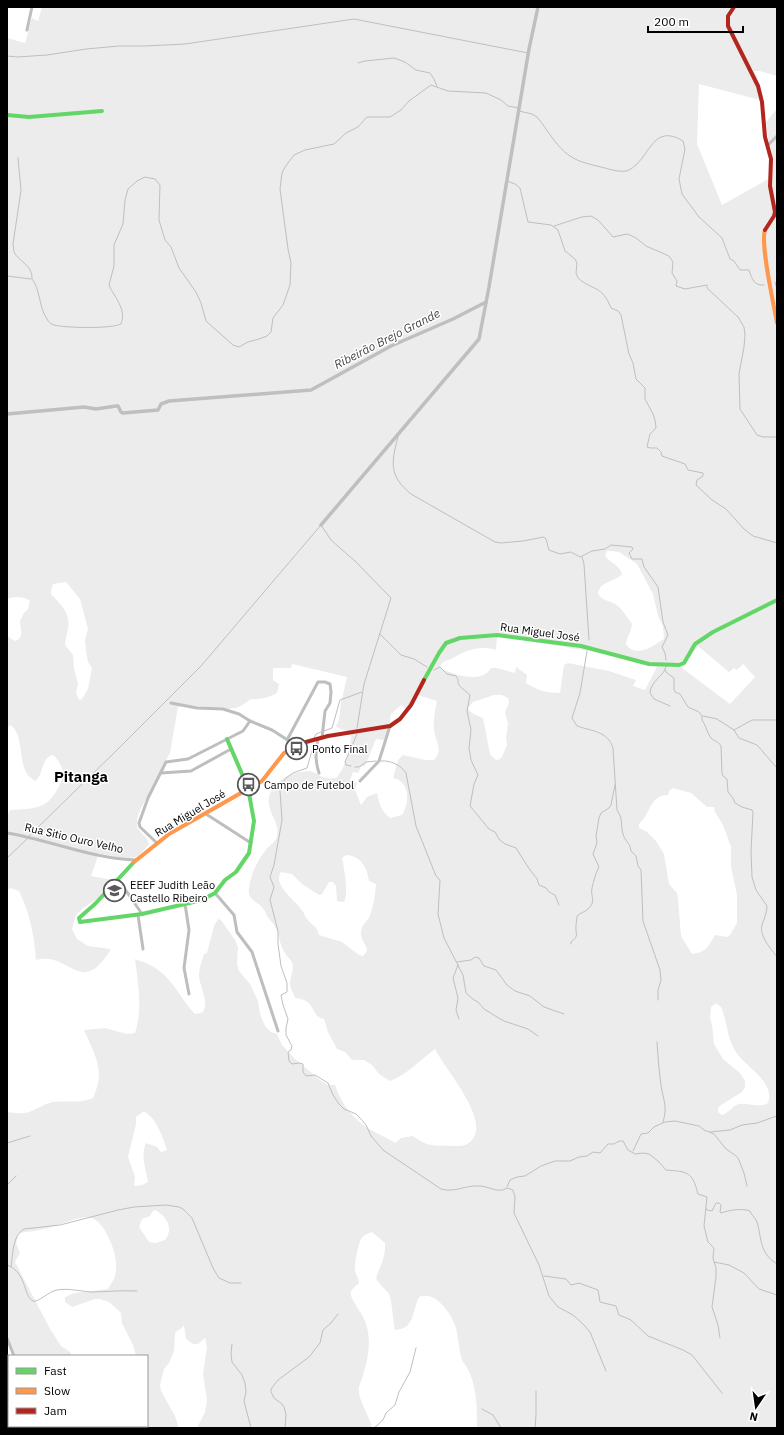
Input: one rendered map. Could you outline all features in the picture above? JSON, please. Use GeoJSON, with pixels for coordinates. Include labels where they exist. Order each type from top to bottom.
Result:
{"type":"FeatureCollection","features":[{"type":"Feature","properties":{"kind":"street"},"geometry":{"type":"LineString","coordinates":[[27,30],[32,7]]}},
{"type":"Feature","properties":{"kind":"street"},"geometry":{"type":"LineString","coordinates":[[734,7],[728,16],[728,26],[758,86],[762,102],[765,137],[771,159],[770,186],[775,212],[764,233],[764,242],[769,282],[777,323]]}},
{"type":"Feature","properties":{"kind":"street"},"geometry":{"type":"LineString","coordinates":[[7,115],[29,117],[102,111]]}},
{"type":"Feature","properties":{"kind":"street"},"geometry":{"type":"LineString","coordinates":[[768,146],[777,136]]}},
{"type":"Feature","properties":{"kind":"street","name":"Rua Miguel José"},"geometry":{"type":"LineString","coordinates":[[140,914],[80,922],[78,920],[136,860],[169,834],[262,781],[284,753],[297,746],[320,738],[390,726],[400,719],[406,713],[446,643],[460,638],[497,635],[581,646],[649,664],[679,665],[684,663],[695,644],[713,632],[777,600]]}},
{"type":"Feature","properties":{"kind":"street"},"geometry":{"type":"LineString","coordinates":[[287,740],[318,682],[321,681],[330,684],[330,703],[325,711],[320,738],[316,749],[316,763],[320,773]]}},
{"type":"Feature","properties":{"kind":"street"},"geometry":{"type":"LineString","coordinates":[[171,703],[197,708],[223,710],[239,714],[250,721],[272,730],[297,746]]}},
{"type":"Feature","properties":{"kind":"street"},"geometry":{"type":"LineString","coordinates":[[157,843],[140,827],[139,823],[148,798],[166,762],[188,759],[243,731],[250,721]]}},
{"type":"Feature","properties":{"kind":"street"},"geometry":{"type":"LineString","coordinates":[[360,781],[379,760],[390,726]]}},
{"type":"Feature","properties":{"kind":"street"},"geometry":{"type":"LineString","coordinates":[[140,914],[202,900],[215,893],[225,880],[236,872],[248,853],[254,821],[248,788],[227,739]]}},
{"type":"Feature","properties":{"kind":"street"},"geometry":{"type":"LineString","coordinates":[[161,772],[191,771],[231,749]]}},
{"type":"Feature","properties":{"kind":"street"},"geometry":{"type":"LineString","coordinates":[[206,814],[251,843]]}},
{"type":"Feature","properties":{"kind":"street","name":"Rua Sitio Ouro Velho"},"geometry":{"type":"LineString","coordinates":[[7,833],[105,856],[125,860],[136,860]]}},
{"type":"Feature","properties":{"kind":"street"},"geometry":{"type":"LineString","coordinates":[[117,879],[140,914],[143,949]]}},
{"type":"Feature","properties":{"kind":"street"},"geometry":{"type":"LineString","coordinates":[[215,893],[234,915],[237,932],[252,952],[278,1031]]}},
{"type":"Feature","properties":{"kind":"street"},"geometry":{"type":"LineString","coordinates":[[185,904],[189,930],[184,968],[189,994]]}},
{"type":"Feature","properties":{"kind":"street"},"geometry":{"type":"LineString","coordinates":[[7,1338],[14,1355]]}},
{"type":"Feature","properties":{"kind":"shaded area"},"geometry":{"type":"Polygon","coordinates":[[[42,7],[777,7],[777,76],[760,71],[754,71],[760,85],[764,101],[699,84],[697,144],[722,205],[770,178],[770,153],[766,122],[777,109],[777,1428],[477,1428],[474,1386],[472,1378],[461,1357],[455,1325],[450,1314],[436,1299],[425,1296],[419,1297],[410,1323],[401,1329],[395,1330],[389,1294],[376,1278],[384,1257],[385,1243],[372,1232],[363,1236],[360,1242],[356,1255],[355,1268],[355,1273],[359,1283],[351,1291],[351,1296],[365,1321],[368,1333],[368,1357],[359,1387],[359,1392],[372,1428],[197,1428],[205,1412],[207,1400],[203,1374],[207,1347],[205,1338],[198,1344],[193,1344],[186,1339],[184,1325],[175,1333],[174,1351],[169,1363],[164,1369],[160,1385],[161,1391],[175,1416],[179,1428],[43,1427],[148,1427],[148,1355],[136,1355],[133,1345],[122,1323],[121,1313],[109,1302],[100,1299],[95,1299],[72,1307],[65,1302],[65,1297],[74,1293],[108,1289],[114,1278],[116,1263],[111,1243],[99,1223],[93,1219],[87,1217],[80,1218],[48,1228],[19,1233],[16,1243],[20,1253],[15,1262],[49,1327],[61,1346],[70,1352],[72,1355],[15,1355],[7,1334],[7,1112],[26,1113],[52,1102],[83,1101],[93,1098],[99,1079],[98,1063],[84,1030],[105,1028],[127,1034],[135,1033],[139,1015],[139,1005],[135,959],[153,967],[164,975],[195,1014],[202,1013],[205,1000],[199,976],[200,968],[204,954],[207,953],[214,926],[218,919],[221,920],[238,947],[237,964],[239,971],[250,984],[258,1001],[260,1014],[265,1026],[271,1032],[277,1034],[282,1045],[294,1058],[320,1080],[328,1085],[335,1085],[346,1106],[353,1116],[362,1124],[395,1143],[401,1138],[413,1136],[428,1144],[461,1146],[471,1141],[476,1132],[476,1121],[464,1095],[435,1049],[408,1071],[390,1081],[379,1074],[372,1065],[364,1060],[352,1060],[345,1052],[337,1049],[328,1032],[324,1019],[316,1015],[307,1002],[302,999],[295,998],[290,984],[293,968],[292,962],[283,950],[274,925],[262,907],[252,899],[249,893],[252,874],[259,859],[277,837],[278,832],[276,824],[269,805],[270,793],[274,787],[278,782],[295,773],[310,771],[324,777],[336,778],[343,768],[350,745],[352,732],[340,729],[336,726],[339,720],[347,677],[292,664],[291,668],[273,668],[273,680],[279,684],[277,693],[271,696],[261,699],[251,699],[239,707],[228,709],[192,706],[178,707],[170,753],[140,810],[137,819],[137,828],[147,839],[149,844],[138,856],[129,858],[99,853],[91,876],[117,881],[76,915],[72,929],[77,939],[88,946],[111,949],[101,963],[91,971],[83,972],[75,970],[48,959],[36,960],[31,924],[23,900],[19,891],[10,888],[7,891],[7,816],[10,810],[38,807],[49,801],[57,790],[63,777],[60,764],[53,755],[46,759],[40,775],[35,781],[30,777],[22,761],[17,734],[10,725],[8,728],[7,747],[7,636],[15,641],[20,638],[20,621],[28,609],[30,601],[19,597],[7,599],[7,38],[25,43],[32,18],[38,21],[42,7]],[[607,551],[605,556],[619,568],[622,574],[601,586],[598,594],[600,597],[618,606],[632,624],[626,644],[635,651],[650,648],[664,639],[663,626],[658,616],[653,594],[637,564],[619,552],[607,551]],[[66,582],[53,584],[51,594],[67,614],[68,618],[69,623],[65,645],[73,655],[74,669],[78,683],[76,693],[79,700],[82,699],[88,689],[92,668],[88,662],[86,651],[85,640],[88,629],[80,599],[66,582]],[[497,636],[496,650],[473,649],[444,662],[440,667],[461,676],[475,677],[487,673],[491,668],[497,668],[515,673],[516,667],[527,675],[526,683],[546,692],[560,693],[564,665],[568,663],[609,671],[636,680],[633,686],[645,690],[657,667],[608,654],[497,636]],[[698,646],[682,668],[730,704],[755,677],[743,664],[737,670],[734,668],[729,672],[698,646]],[[418,695],[409,712],[401,705],[391,714],[389,727],[384,740],[376,739],[365,766],[361,767],[358,773],[353,772],[350,780],[357,783],[355,790],[361,805],[367,797],[377,793],[384,813],[390,818],[402,815],[405,810],[407,799],[407,793],[403,783],[393,778],[398,760],[403,755],[425,760],[434,760],[439,749],[434,727],[434,716],[437,701],[418,695]],[[494,695],[473,702],[468,708],[472,713],[483,718],[490,754],[496,760],[500,759],[507,745],[506,738],[508,724],[505,712],[509,703],[508,698],[502,695],[494,695]],[[673,788],[669,791],[668,795],[657,798],[653,802],[643,820],[639,824],[639,828],[647,832],[656,841],[664,854],[669,884],[677,893],[681,936],[692,954],[704,950],[711,943],[715,935],[727,937],[730,935],[737,923],[737,895],[731,867],[731,847],[723,825],[715,812],[714,807],[707,807],[691,793],[673,788]],[[346,855],[342,858],[346,886],[344,902],[337,901],[336,886],[333,882],[329,882],[322,894],[319,895],[302,884],[292,874],[281,872],[279,882],[285,892],[298,905],[307,919],[316,928],[319,935],[342,942],[359,955],[363,956],[367,951],[361,936],[361,930],[371,911],[376,884],[369,881],[367,871],[359,860],[346,855]],[[717,1004],[711,1007],[710,1018],[714,1044],[723,1059],[740,1073],[745,1081],[745,1087],[742,1092],[721,1105],[718,1108],[718,1112],[722,1115],[739,1104],[764,1105],[768,1103],[769,1095],[767,1088],[763,1081],[734,1049],[721,1007],[717,1004]],[[144,1111],[136,1117],[136,1124],[128,1157],[135,1177],[134,1186],[142,1185],[148,1182],[143,1158],[146,1143],[157,1147],[161,1152],[167,1150],[156,1123],[149,1114],[144,1111]],[[155,1210],[150,1216],[142,1219],[139,1227],[149,1242],[156,1243],[165,1240],[168,1236],[169,1227],[163,1216],[155,1210]]]}},
{"type":"Feature","properties":{"kind":"waterway","name":"Ribeirão Brejo Grande"},"geometry":{"type":"LineString","coordinates":[[321,525],[479,339],[529,49],[538,7]]}},
{"type":"Feature","properties":{"kind":"waterway"},"geometry":{"type":"LineString","coordinates":[[7,56],[17,57],[47,55],[119,46],[185,44],[354,19],[528,53]]}},
{"type":"Feature","properties":{"kind":"waterway"},"geometry":{"type":"LineString","coordinates":[[358,63],[394,58],[405,62],[416,70],[430,73],[437,86]]}},
{"type":"Feature","properties":{"kind":"waterway"},"geometry":{"type":"LineString","coordinates":[[18,158],[21,190],[13,244],[14,252],[30,270],[32,279],[37,288],[42,309],[50,323],[60,326],[78,327],[108,327],[121,324],[121,308],[109,285],[114,266],[114,245],[123,224],[125,200],[128,189],[137,181],[145,177],[155,179],[160,185],[159,220],[165,240],[171,247],[179,268],[196,292],[206,321],[233,345],[239,347],[248,342],[267,336],[271,332],[273,318],[283,305],[290,285],[291,263],[280,189],[282,173],[294,155],[305,150],[334,144],[346,133],[358,127],[367,117],[390,117],[401,110],[409,101],[431,85],[448,91],[486,93],[501,100],[508,106],[519,108]]}},
{"type":"Feature","properties":{"kind":"waterway"},"geometry":{"type":"LineString","coordinates":[[519,111],[532,114],[537,117],[556,143],[570,156],[583,162],[614,170],[629,170],[636,165],[652,144],[664,136],[673,136],[683,141],[685,149],[679,179],[682,194],[699,217],[722,238],[730,259],[734,261],[740,270],[749,270],[752,279],[756,283],[764,285]]}},
{"type":"Feature","properties":{"kind":"waterway"},"geometry":{"type":"LineString","coordinates":[[507,181],[520,188],[528,222],[551,225],[558,230],[565,251],[575,259],[577,263],[576,273],[578,278],[601,292],[611,308],[618,311],[621,315],[636,379],[645,388],[645,399],[655,420],[656,428],[650,434],[647,447],[657,448],[661,452],[662,456],[685,464],[688,470],[703,473],[703,476],[697,480],[696,485],[712,500],[726,509],[744,529],[753,536],[777,543]]}},
{"type":"Feature","properties":{"kind":"waterway"},"geometry":{"type":"LineString","coordinates":[[554,226],[582,217],[591,216],[598,220],[613,237],[627,234],[630,235],[646,246],[669,256],[673,262],[672,273],[677,281],[676,286],[685,289],[707,285],[707,288],[738,317],[744,327],[744,347],[739,374],[740,409],[757,435],[763,437],[777,437]]}},
{"type":"Feature","properties":{"kind":"waterway"},"geometry":{"type":"LineString","coordinates":[[7,276],[31,279]]}},
{"type":"Feature","properties":{"kind":"waterway"},"geometry":{"type":"LineString","coordinates":[[775,282],[777,289]]}},
{"type":"Feature","properties":{"kind":"waterway","name":"Ribeirão Brejo Grande"},"geometry":{"type":"LineString","coordinates":[[7,414],[84,407],[96,409],[116,406],[118,406],[123,413],[158,410],[161,404],[169,401],[311,390],[391,346],[453,319],[486,302]]}},
{"type":"Feature","properties":{"kind":"waterway"},"geometry":{"type":"LineString","coordinates":[[396,436],[398,437],[393,462],[395,475],[404,487],[411,494],[495,542],[501,543],[523,541],[544,537],[549,550],[560,554],[571,552],[580,557],[592,551],[605,549],[611,545],[632,547],[633,549],[629,553],[632,559],[642,559],[644,567],[658,587],[663,622],[668,635],[662,647],[666,660]]}},
{"type":"Feature","properties":{"kind":"waterway"},"geometry":{"type":"LineString","coordinates":[[29,836],[201,666],[321,525],[331,540],[356,562],[391,598],[364,684],[357,728]]}},
{"type":"Feature","properties":{"kind":"waterway"},"geometry":{"type":"LineString","coordinates":[[582,557],[584,564],[589,640]]}},
{"type":"Feature","properties":{"kind":"waterway"},"geometry":{"type":"LineString","coordinates":[[380,634],[401,655],[414,659],[427,667]]}},
{"type":"Feature","properties":{"kind":"waterway"},"geometry":{"type":"LineString","coordinates":[[587,651],[580,693],[572,718],[577,726],[603,735],[611,742],[613,748],[617,810],[621,820],[624,837],[630,846],[631,851],[636,856],[638,866],[641,870],[643,921],[660,970],[661,980],[658,990],[658,1000]]}},
{"type":"Feature","properties":{"kind":"waterway"},"geometry":{"type":"LineString","coordinates":[[666,666],[663,673],[655,681],[650,693],[654,699],[670,706]]}},
{"type":"Feature","properties":{"kind":"waterway"},"geometry":{"type":"LineString","coordinates":[[434,670],[440,667],[447,674],[456,676],[459,685],[470,695],[467,711],[471,730],[469,748],[471,760],[478,775],[474,784],[470,806],[489,829],[495,832],[499,839],[505,844],[516,848],[537,879],[539,885],[555,895],[559,905]]}},
{"type":"Feature","properties":{"kind":"waterway"},"geometry":{"type":"LineString","coordinates":[[665,670],[674,678],[675,692],[680,694],[688,707],[699,712],[710,736],[721,746],[722,773],[727,779],[728,792],[735,803],[752,810],[753,812],[751,851],[752,877],[756,890],[767,906],[762,925],[762,934],[777,957]]}},
{"type":"Feature","properties":{"kind":"waterway"},"geometry":{"type":"LineString","coordinates":[[324,731],[332,728],[340,700],[362,692]]}},
{"type":"Feature","properties":{"kind":"waterway"},"geometry":{"type":"LineString","coordinates":[[703,716],[717,719],[734,730],[739,738],[757,745],[777,768]]}},
{"type":"Feature","properties":{"kind":"waterway"},"geometry":{"type":"LineString","coordinates":[[734,730],[752,720],[777,720]]}},
{"type":"Feature","properties":{"kind":"waterway"},"geometry":{"type":"LineString","coordinates":[[314,738],[316,734],[321,732]]}},
{"type":"Feature","properties":{"kind":"waterway"},"geometry":{"type":"LineString","coordinates":[[351,766],[346,765],[345,762],[357,734]]}},
{"type":"Feature","properties":{"kind":"waterway"},"geometry":{"type":"LineString","coordinates":[[314,744],[307,768],[293,773],[282,783],[280,791],[282,820],[274,865],[270,877],[274,887],[270,900],[278,931],[281,966],[287,983],[287,992],[281,995],[288,1019],[286,1035],[292,1046],[291,1050],[288,1052],[289,1061],[292,1064],[303,1064],[303,1072],[306,1076],[315,1075],[328,1083],[339,1104],[344,1109],[356,1114],[361,1119],[366,1125],[371,1136],[383,1150],[441,1189],[455,1190],[474,1186],[483,1186],[497,1190],[504,1190],[507,1188],[513,1190],[515,1197],[514,1213],[539,1265],[549,1296],[558,1307],[573,1315],[590,1332],[606,1371]]}},
{"type":"Feature","properties":{"kind":"waterway"},"geometry":{"type":"LineString","coordinates":[[355,767],[359,767],[366,762],[376,761]]}},
{"type":"Feature","properties":{"kind":"waterway"},"geometry":{"type":"LineString","coordinates":[[381,761],[388,761],[395,764],[406,773],[416,826],[436,876],[440,881],[438,914],[444,938],[463,975],[466,993],[478,1002],[484,1009],[497,1017],[504,1021],[528,1029],[538,1036]]}},
{"type":"Feature","properties":{"kind":"waterway"},"geometry":{"type":"LineString","coordinates":[[571,944],[576,936],[577,916],[587,910],[593,901],[592,888],[599,867],[593,854],[597,843],[596,836],[599,818],[601,813],[611,805],[615,785]]}},
{"type":"Feature","properties":{"kind":"waterway"},"geometry":{"type":"LineString","coordinates":[[7,858],[27,839]]}},
{"type":"Feature","properties":{"kind":"waterway"},"geometry":{"type":"LineString","coordinates":[[457,962],[471,960],[475,957],[479,958],[484,966],[496,970],[507,985],[515,991],[530,996],[544,1007],[564,1014]]}},
{"type":"Feature","properties":{"kind":"waterway"},"geometry":{"type":"LineString","coordinates":[[458,965],[453,978],[458,998],[456,1010],[459,1019]]}},
{"type":"Feature","properties":{"kind":"waterway"},"geometry":{"type":"LineString","coordinates":[[657,1042],[660,1080],[665,1107],[663,1122]]}},
{"type":"Feature","properties":{"kind":"waterway"},"geometry":{"type":"LineString","coordinates":[[710,1132],[730,1130],[742,1125],[757,1123],[777,1116]]}},
{"type":"Feature","properties":{"kind":"waterway"},"geometry":{"type":"LineString","coordinates":[[633,1151],[641,1134],[648,1133],[654,1127],[665,1122],[675,1121],[699,1126],[714,1134],[726,1149],[738,1158],[747,1186]]}},
{"type":"Feature","properties":{"kind":"waterway"},"geometry":{"type":"LineString","coordinates":[[7,1143],[30,1136]]}},
{"type":"Feature","properties":{"kind":"waterway"},"geometry":{"type":"LineString","coordinates":[[507,1187],[510,1180],[525,1176],[541,1166],[555,1161],[570,1161],[579,1157],[587,1156],[593,1152],[600,1153],[608,1144],[614,1144],[619,1141],[623,1141],[628,1150],[635,1154],[649,1154],[666,1170],[679,1171],[688,1174],[694,1181],[698,1194],[707,1197],[704,1226],[708,1242],[714,1248],[713,1258],[716,1268],[716,1277],[712,1307],[718,1325],[720,1338]]}},
{"type":"Feature","properties":{"kind":"waterway"},"geometry":{"type":"LineString","coordinates":[[7,1185],[16,1176]]}},
{"type":"Feature","properties":{"kind":"waterway"},"geometry":{"type":"LineString","coordinates":[[706,1208],[707,1210],[712,1211],[716,1203],[719,1203],[721,1205],[721,1213],[736,1210],[750,1211],[757,1222],[764,1250],[771,1260],[777,1264]]}},
{"type":"Feature","properties":{"kind":"waterway"},"geometry":{"type":"LineString","coordinates":[[11,1267],[15,1241],[17,1236],[24,1229],[60,1225],[134,1207],[166,1205],[179,1207],[192,1218],[213,1268],[219,1278],[230,1283],[241,1283]]}},
{"type":"Feature","properties":{"kind":"waterway"},"geometry":{"type":"LineString","coordinates":[[714,1262],[729,1265],[744,1273],[759,1289],[777,1295]]}},
{"type":"Feature","properties":{"kind":"waterway"},"geometry":{"type":"LineString","coordinates":[[7,1265],[18,1273],[30,1298],[33,1301],[61,1289],[91,1292],[137,1291]]}},
{"type":"Feature","properties":{"kind":"waterway"},"geometry":{"type":"LineString","coordinates":[[544,1276],[566,1279],[571,1285],[579,1283],[598,1290],[600,1302],[616,1306],[619,1315],[631,1320],[648,1336],[692,1355],[722,1393]]}},
{"type":"Feature","properties":{"kind":"waterway"},"geometry":{"type":"LineString","coordinates":[[285,1428],[286,1414],[284,1407],[274,1398],[271,1389],[278,1380],[309,1357],[320,1343],[323,1330],[338,1314]]}},
{"type":"Feature","properties":{"kind":"waterway"},"geometry":{"type":"LineString","coordinates":[[232,1344],[232,1362],[242,1375],[245,1383],[246,1392],[244,1401],[251,1428]]}},
{"type":"Feature","properties":{"kind":"waterway"},"geometry":{"type":"LineString","coordinates":[[374,1428],[383,1420],[386,1413],[395,1405],[399,1392],[410,1372],[416,1348]]}},
{"type":"Feature","properties":{"kind":"waterway"},"geometry":{"type":"LineString","coordinates":[[535,1428],[536,1391]]}},
{"type":"Feature","properties":{"kind":"waterway"},"geometry":{"type":"LineString","coordinates":[[482,1409],[493,1415],[501,1428]]}},
{"type":"Feature","properties":{"kind":"traffic: fast"},"geometry":{"type":"LineString","coordinates":[[7,115],[29,117],[102,111]]}},
{"type":"Feature","properties":{"kind":"traffic: fast"},"geometry":{"type":"LineString","coordinates":[[424,680],[446,643],[460,638],[497,635],[581,646],[649,664],[679,665],[684,663],[695,644],[713,632],[777,600]]}},
{"type":"Feature","properties":{"kind":"traffic: fast"},"geometry":{"type":"LineString","coordinates":[[134,862],[95,904],[79,918],[80,922],[142,914],[202,900],[215,893],[225,880],[236,872],[249,853],[254,821],[248,788],[227,739]]}},
{"type":"Feature","properties":{"kind":"traffic: slow"},"geometry":{"type":"LineString","coordinates":[[765,230],[764,248],[777,323]]}},
{"type":"Feature","properties":{"kind":"traffic: slow"},"geometry":{"type":"LineString","coordinates":[[134,862],[169,834],[262,781],[284,753],[294,748]]}},
{"type":"Feature","properties":{"kind":"traffic: jam"},"geometry":{"type":"LineString","coordinates":[[734,7],[728,16],[728,26],[758,86],[762,102],[765,137],[771,159],[770,186],[775,212],[765,230]]}},
{"type":"Feature","properties":{"kind":"traffic: jam"},"geometry":{"type":"LineString","coordinates":[[294,748],[306,742],[328,736],[390,726],[400,719],[411,705],[424,680]]}},
{"type":"Feature","properties":{"kind":"place","name":"Ponto Final"},"geometry":{"type":"Point","coordinates":[297,749]}},
{"type":"Feature","properties":{"kind":"place","name":"Campo de Futebol"},"geometry":{"type":"Point","coordinates":[249,785]}},
{"type":"Feature","properties":{"kind":"place","name":"EEEF Judith Leão Castello Ribeiro"},"geometry":{"type":"Point","coordinates":[115,891]}},
{"type":"Feature","properties":{"kind":"district","name":"Pitanga"},"geometry":{"type":"Point","coordinates":[81,777]}}]}
